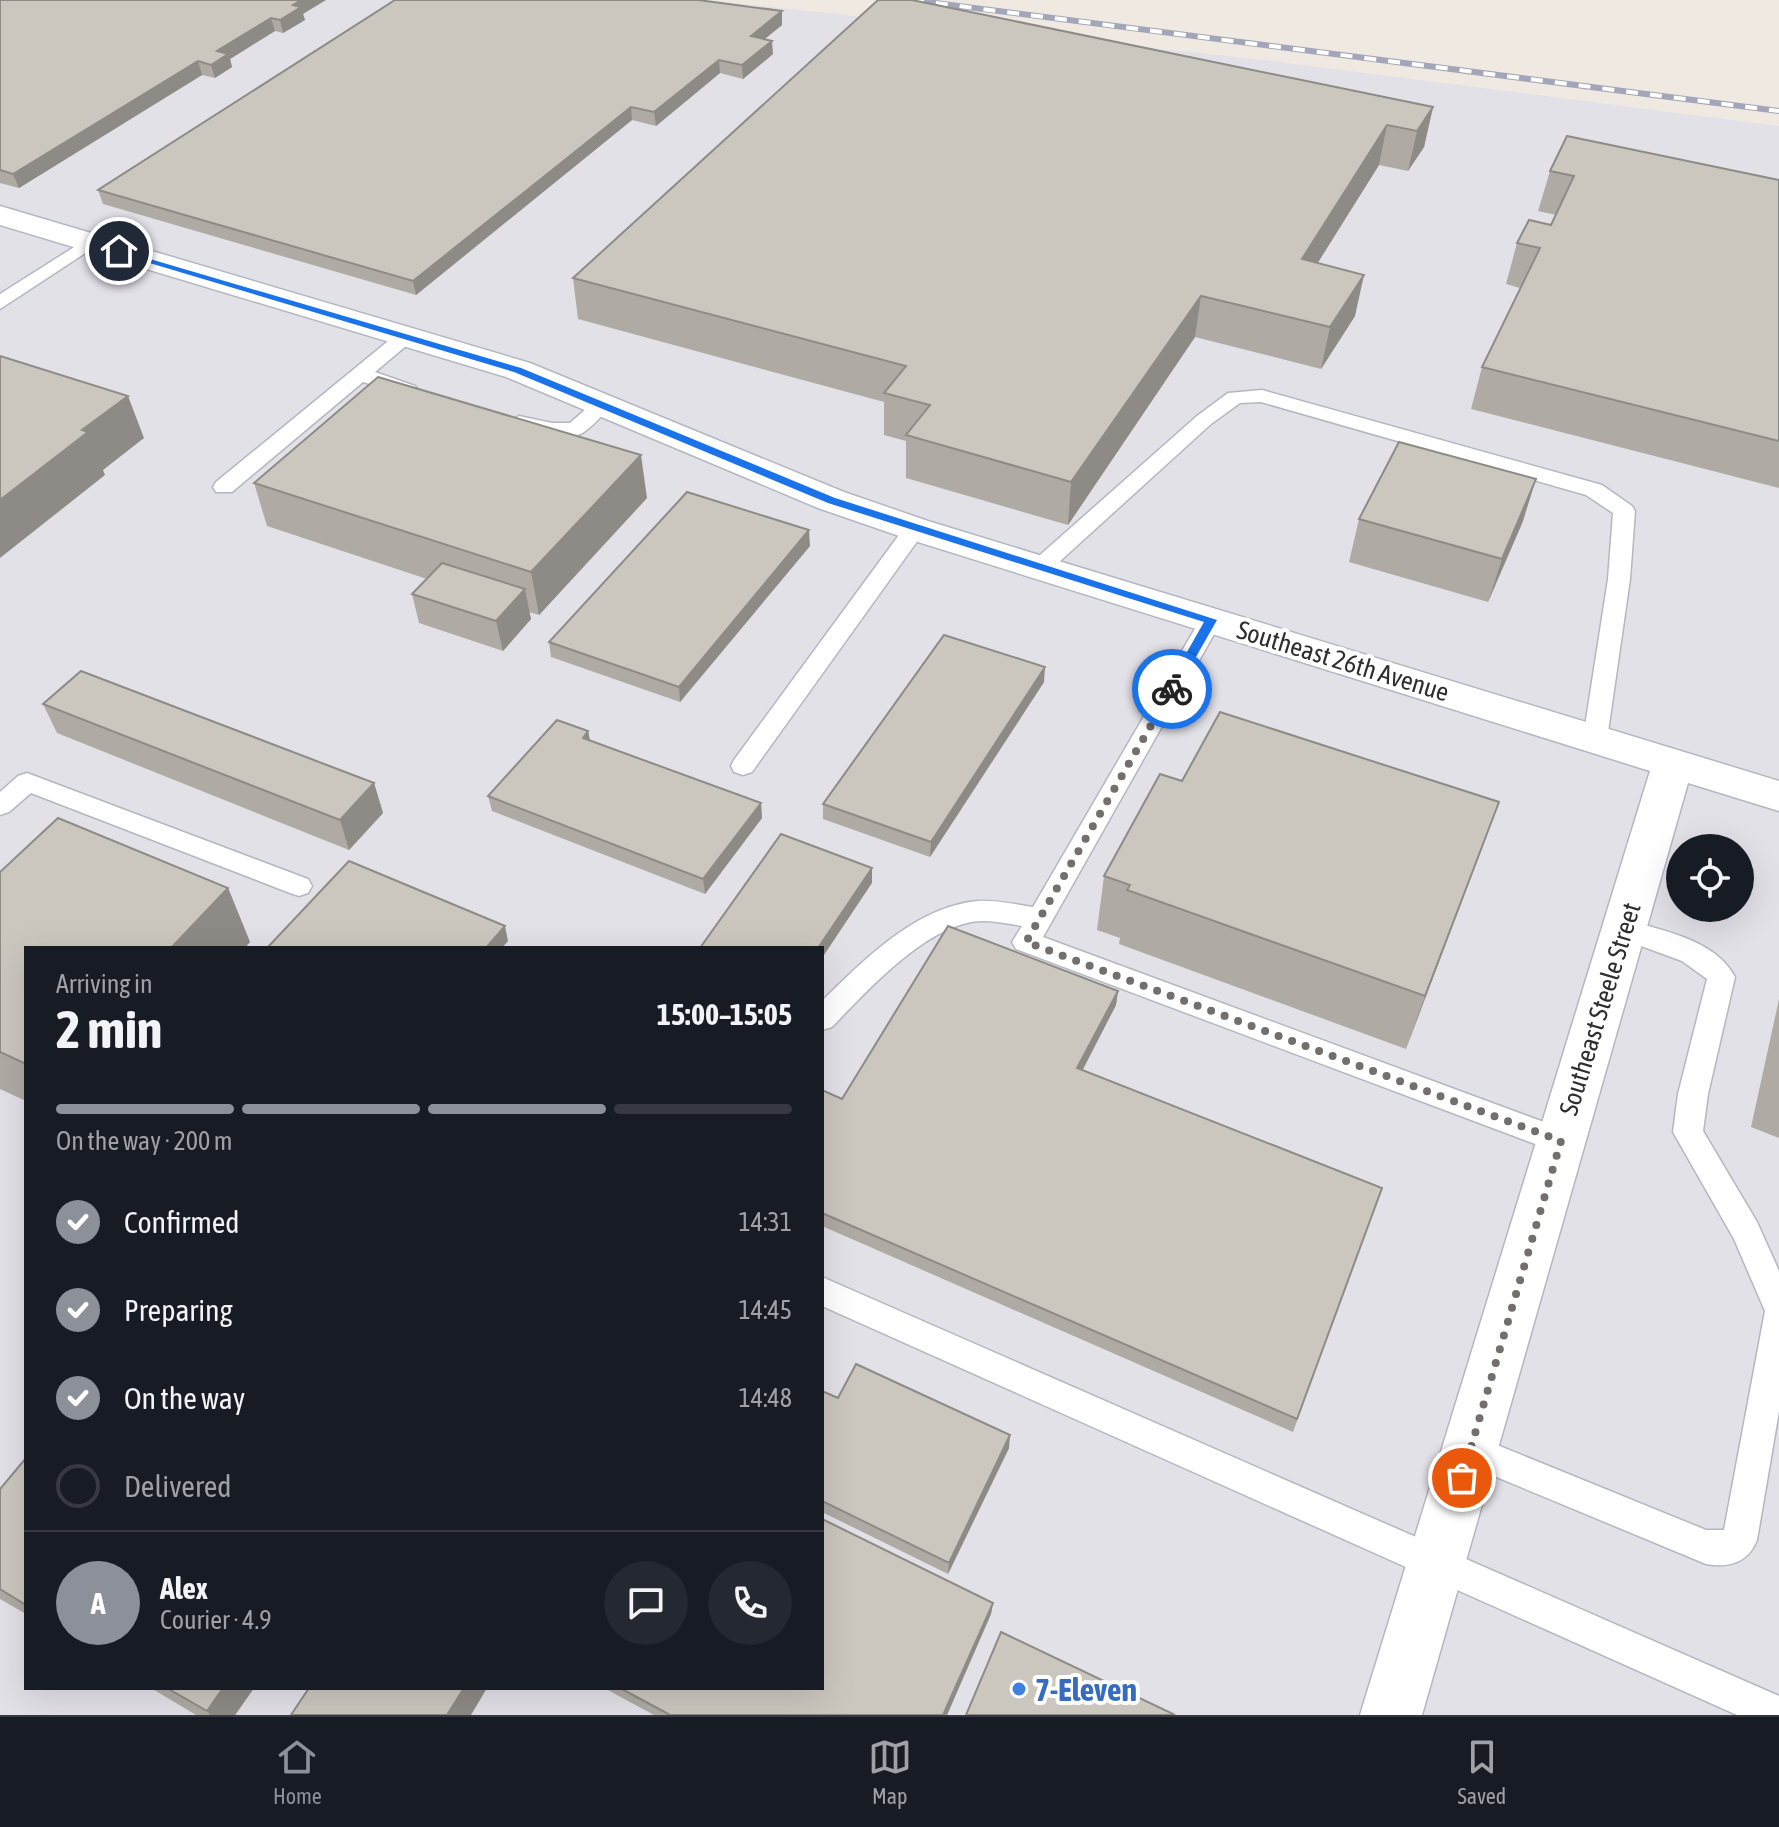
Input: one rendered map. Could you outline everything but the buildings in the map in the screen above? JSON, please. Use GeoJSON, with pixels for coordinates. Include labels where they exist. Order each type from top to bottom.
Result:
{"type":"FeatureCollection","features":[{"type":"Feature","properties":{"kind":"street","name":"Southeast 26th Avenue"},"geometry":{"type":"LineString","coordinates":[[0,215],[518,370],[831,500],[915,529],[1779,796]]}},
{"type":"Feature","properties":{"kind":"street","name":"Southeast Steele Street"},"geometry":{"type":"LineString","coordinates":[[1391,1715],[1673,763]]}},
{"type":"Feature","properties":{"kind":"lane"},"geometry":{"type":"LineString","coordinates":[[0,303],[90,242]]}},
{"type":"Feature","properties":{"kind":"lane"},"geometry":{"type":"LineString","coordinates":[[224,487],[405,337]]}},
{"type":"Feature","properties":{"kind":"lane"},"geometry":{"type":"LineString","coordinates":[[360,374],[431,397]]}},
{"type":"Feature","properties":{"kind":"lane"},"geometry":{"type":"LineString","coordinates":[[1039,568],[1204,420],[1235,397],[1262,396],[1594,490],[1624,511],[1619,579],[1595,739]]}},
{"type":"Feature","properties":{"kind":"lane"},"geometry":{"type":"LineString","coordinates":[[500,417],[552,429],[575,429],[602,405]]}},
{"type":"Feature","properties":{"kind":"lane"},"geometry":{"type":"LineString","coordinates":[[743,766],[915,529]]}},
{"type":"Feature","properties":{"kind":"lane"},"geometry":{"type":"LineString","coordinates":[[1211,620],[1026,942],[1561,1141]]}},
{"type":"Feature","properties":{"kind":"lane"},"geometry":{"type":"LineString","coordinates":[[0,806],[27,782],[299,886]]}},
{"type":"Feature","properties":{"kind":"lane"},"geometry":{"type":"LineString","coordinates":[[824,1017],[856,985],[928,928],[972,912],[1040,918]]}},
{"type":"Feature","properties":{"kind":"lane"},"geometry":{"type":"LineString","coordinates":[[1624,929],[1701,957],[1715,966],[1721,977],[1693,1094],[1688,1132],[1746,1232],[1779,1307]]}},
{"type":"Feature","properties":{"kind":"lane"},"geometry":{"type":"LineString","coordinates":[[824,1292],[1779,1715]]}},
{"type":"Feature","properties":{"kind":"lane"},"geometry":{"type":"LineString","coordinates":[[1470,1450],[1706,1547],[1725,1550],[1740,1540],[1779,1316]]}},
{"type":"Feature","properties":{"kind":"shaded area"},"geometry":{"type":"Polygon","coordinates":[[[0,0],[707,0],[1264,60],[1779,126],[1779,1715],[0,1715],[0,0]]]}},
{"type":"Feature","properties":{"kind":"railway"},"geometry":{"type":"LineString","coordinates":[[912,0],[1779,111]]}},
{"type":"Feature","properties":{"kind":"way so far"},"geometry":{"type":"LineString","coordinates":[[1172,689],[1026,942],[1561,1141],[1462,1478]]}},
{"type":"Feature","properties":{"kind":"place","name":"7-Eleven"},"geometry":{"type":"Point","coordinates":[1019,1689]}},
{"type":"Feature","properties":{"kind":"route"},"geometry":{"type":"LineString","coordinates":[[119,251],[518,370],[831,500],[1211,620],[1172,689]]}}]}
